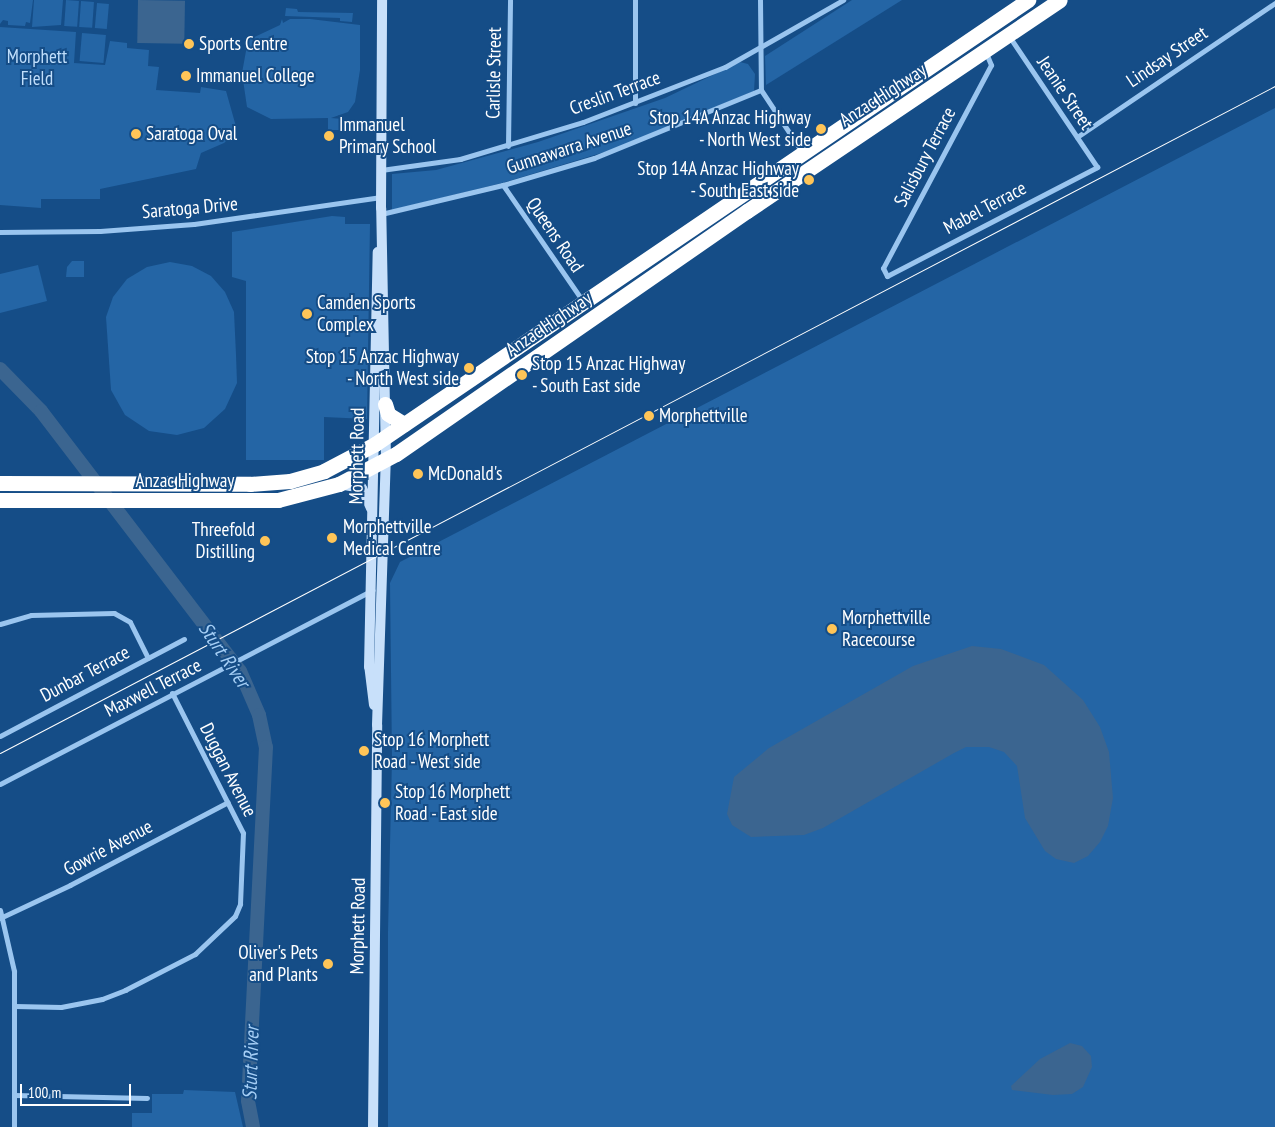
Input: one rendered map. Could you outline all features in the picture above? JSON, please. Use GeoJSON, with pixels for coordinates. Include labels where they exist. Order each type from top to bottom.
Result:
{"type":"FeatureCollection","features":[{"type":"Feature","properties":{"kind":"highway"},"geometry":{"type":"LineString","coordinates":[[1053,0],[1060,0]]}},
{"type":"Feature","properties":{"kind":"highway","name":"Anzac Highway"},"geometry":{"type":"LineString","coordinates":[[0,500],[221,502],[278,500],[339,484],[380,463],[860,134],[1009,36],[1060,0]]}},
{"type":"Feature","properties":{"kind":"highway"},"geometry":{"type":"LineString","coordinates":[[1025,2],[1036,2],[1043,12]]}},
{"type":"Feature","properties":{"kind":"highway","name":"Anzac Highway"},"geometry":{"type":"LineString","coordinates":[[0,483],[278,483],[304,478],[324,471],[380,440],[404,424],[582,301],[1025,2]]}},
{"type":"Feature","properties":{"kind":"highway"},"geometry":{"type":"LineString","coordinates":[[860,114],[868,125],[876,124]]}},
{"type":"Feature","properties":{"kind":"highway"},"geometry":{"type":"LineString","coordinates":[[836,130],[854,128],[860,134]]}},
{"type":"Feature","properties":{"kind":"highway"},"geometry":{"type":"LineString","coordinates":[[646,259],[646,266],[652,270],[670,265]]}},
{"type":"Feature","properties":{"kind":"highway"},"geometry":{"type":"LineString","coordinates":[[613,281],[630,280],[637,288]]}},
{"type":"Feature","properties":{"kind":"highway"},"geometry":{"type":"LineString","coordinates":[[385,404],[388,414],[404,424]]}},
{"type":"Feature","properties":{"kind":"highway"},"geometry":{"type":"LineString","coordinates":[[220,484],[221,502]]}},
{"type":"Feature","properties":{"kind":"main road","name":"Morphett Road"},"geometry":{"type":"LineString","coordinates":[[380,440],[385,404],[381,215],[382,0]]}},
{"type":"Feature","properties":{"kind":"main road","name":"Morphett Road"},"geometry":{"type":"LineString","coordinates":[[373,1127],[380,463],[375,283],[381,215]]}},
{"type":"Feature","properties":{"kind":"main road","name":"Morphett Road"},"geometry":{"type":"LineString","coordinates":[[377,725],[369,667],[374,519],[380,463]]}},
{"type":"Feature","properties":{"kind":"main road"},"geometry":{"type":"LineString","coordinates":[[339,484],[362,488],[366,494],[374,519]]}},
{"type":"Feature","properties":{"kind":"street","name":"Carlisle Street"},"geometry":{"type":"LineString","coordinates":[[508,146],[510,0]]}},
{"type":"Feature","properties":{"kind":"street"},"geometry":{"type":"LineString","coordinates":[[635,0],[635,103]]}},
{"type":"Feature","properties":{"kind":"street"},"geometry":{"type":"LineString","coordinates":[[760,0],[759,50],[761,90],[803,153]]}},
{"type":"Feature","properties":{"kind":"street","name":"Creslin Terrace"},"geometry":{"type":"LineString","coordinates":[[381,170],[431,165],[508,146],[635,103],[759,50],[843,0]]}},
{"type":"Feature","properties":{"kind":"street","name":"Lindsay Street"},"geometry":{"type":"LineString","coordinates":[[1077,136],[1275,3]]}},
{"type":"Feature","properties":{"kind":"street","name":"Jeanie Street"},"geometry":{"type":"LineString","coordinates":[[1009,36],[1097,166]]}},
{"type":"Feature","properties":{"kind":"street","name":"Salisbury Terrace"},"geometry":{"type":"LineString","coordinates":[[887,276],[883,268],[991,65],[985,52]]}},
{"type":"Feature","properties":{"kind":"street","name":"Gunnawarra Avenue"},"geometry":{"type":"LineString","coordinates":[[381,215],[503,185],[625,147],[761,90]]}},
{"type":"Feature","properties":{"kind":"street","name":"Mabel Terrace"},"geometry":{"type":"LineString","coordinates":[[887,276],[1097,166]]}},
{"type":"Feature","properties":{"kind":"street","name":"Queens Road"},"geometry":{"type":"LineString","coordinates":[[503,185],[582,301]]}},
{"type":"Feature","properties":{"kind":"street","name":"Saratoga Drive"},"geometry":{"type":"LineString","coordinates":[[0,232],[80,231],[194,224],[381,197]]}},
{"type":"Feature","properties":{"kind":"street","name":"Maxwell Terrace"},"geometry":{"type":"LineString","coordinates":[[0,784],[172,694],[226,668],[372,590]]}},
{"type":"Feature","properties":{"kind":"street"},"geometry":{"type":"LineString","coordinates":[[0,624],[32,614],[114,613],[130,622],[148,658]]}},
{"type":"Feature","properties":{"kind":"street","name":"Dunbar Terrace"},"geometry":{"type":"LineString","coordinates":[[0,736],[184,639]]}},
{"type":"Feature","properties":{"kind":"street","name":"Duggan Avenue"},"geometry":{"type":"LineString","coordinates":[[15,1006],[61,1007],[102,999],[204,948],[235,916],[240,904],[243,833],[172,694]]}},
{"type":"Feature","properties":{"kind":"street","name":"Gowrie Avenue"},"geometry":{"type":"LineString","coordinates":[[1,917],[228,802]]}},
{"type":"Feature","properties":{"kind":"street"},"geometry":{"type":"LineString","coordinates":[[0,910],[14,971],[14,1127]]}},
{"type":"Feature","properties":{"kind":"street"},"geometry":{"type":"LineString","coordinates":[[14,1095],[147,1098]]}},
{"type":"Feature","properties":{"kind":"green space"},"geometry":{"type":"Polygon","coordinates":[[[0,0],[33,0],[30,23],[26,22],[25,26],[8,25],[8,21],[3,20],[0,24],[0,0]]]}},
{"type":"Feature","properties":{"kind":"green space"},"geometry":{"type":"Polygon","coordinates":[[[34,0],[63,0],[61,25],[32,27],[34,0]]]}},
{"type":"Feature","properties":{"kind":"green space"},"geometry":{"type":"Polygon","coordinates":[[[66,0],[79,1],[77,27],[64,26],[66,0]]]}},
{"type":"Feature","properties":{"kind":"green space"},"geometry":{"type":"Polygon","coordinates":[[[852,0],[902,0],[766,85],[765,56],[852,0]]]}},
{"type":"Feature","properties":{"kind":"green space"},"geometry":{"type":"Polygon","coordinates":[[[81,1],[94,2],[92,28],[79,27],[81,1]]]}},
{"type":"Feature","properties":{"kind":"green space"},"geometry":{"type":"Polygon","coordinates":[[[97,3],[109,4],[107,29],[95,28],[97,3]]]}},
{"type":"Feature","properties":{"kind":"green space"},"geometry":{"type":"Polygon","coordinates":[[[286,8],[297,9],[298,12],[353,13],[352,22],[340,21],[340,18],[285,16],[286,8]]]}},
{"type":"Feature","properties":{"kind":"green space"},"geometry":{"type":"Polygon","coordinates":[[[282,19],[283,23],[290,19],[310,19],[360,25],[360,70],[355,102],[348,112],[331,118],[343,119],[343,130],[328,130],[328,118],[271,119],[247,107],[242,73],[248,40],[280,25],[282,19]]]}},
{"type":"Feature","properties":{"kind":"green space","name":"Morphett Field"},"geometry":{"type":"Polygon","coordinates":[[[0,27],[76,32],[74,63],[105,65],[110,41],[127,43],[127,48],[149,50],[148,66],[159,67],[156,90],[200,93],[201,87],[226,91],[237,130],[224,143],[201,153],[196,169],[100,189],[100,199],[41,199],[41,208],[0,205],[0,27]]]}},
{"type":"Feature","properties":{"kind":"green space"},"geometry":{"type":"Polygon","coordinates":[[[82,33],[106,35],[103,63],[80,61],[82,33]]]}},
{"type":"Feature","properties":{"kind":"green space"},"geometry":{"type":"Polygon","coordinates":[[[740,62],[748,64],[755,74],[754,91],[611,150],[502,183],[392,210],[392,174],[436,170],[538,142],[665,98],[740,62]]]}},
{"type":"Feature","properties":{"kind":"green space","name":"Morphettville Racecourse"},"geometry":{"type":"Polygon","coordinates":[[[1275,108],[1275,1127],[388,1127],[388,932],[392,759],[390,583],[400,562],[1275,108]]]}},
{"type":"Feature","properties":{"kind":"green space","name":"Camden Sports Complex"},"geometry":{"type":"Polygon","coordinates":[[[332,216],[345,217],[345,224],[370,224],[367,419],[324,417],[324,460],[246,460],[246,281],[232,277],[232,232],[332,216]]]}},
{"type":"Feature","properties":{"kind":"green space"},"geometry":{"type":"Polygon","coordinates":[[[72,261],[84,261],[84,277],[66,277],[67,267],[72,261]]]}},
{"type":"Feature","properties":{"kind":"green space"},"geometry":{"type":"Polygon","coordinates":[[[170,262],[192,266],[211,276],[225,292],[234,312],[236,355],[237,383],[225,409],[204,428],[177,435],[149,431],[125,415],[111,390],[106,317],[113,297],[127,279],[147,267],[170,262]]]}},
{"type":"Feature","properties":{"kind":"green space"},"geometry":{"type":"Polygon","coordinates":[[[38,265],[47,301],[0,313],[0,274],[38,265]]]}},
{"type":"Feature","properties":{"kind":"green space"},"geometry":{"type":"Polygon","coordinates":[[[184,1090],[235,1092],[243,1127],[132,1127],[132,1113],[152,1113],[152,1094],[183,1094],[184,1090]]]}},
{"type":"Feature","properties":{"kind":"shaded area"},"geometry":{"type":"Polygon","coordinates":[[[138,0],[185,1],[184,44],[137,43],[138,0]]]}},
{"type":"Feature","properties":{"kind":"shaded area"},"geometry":{"type":"Polygon","coordinates":[[[972,646],[1001,649],[1044,665],[1083,700],[1100,727],[1109,752],[1113,798],[1108,826],[1100,842],[1088,856],[1074,863],[1056,859],[1045,851],[1025,818],[1017,766],[1004,752],[989,747],[966,747],[823,828],[804,835],[751,837],[732,825],[727,814],[734,777],[769,748],[913,666],[972,646]]]}},
{"type":"Feature","properties":{"kind":"shaded area"},"geometry":{"type":"Polygon","coordinates":[[[1070,1043],[1082,1046],[1091,1056],[1092,1067],[1083,1087],[1072,1094],[1053,1095],[1012,1090],[1011,1086],[1040,1059],[1070,1043]]]}},
{"type":"Feature","properties":{"kind":"waterway","name":"Sturt River"},"geometry":{"type":"LineString","coordinates":[[0,369],[41,411],[240,671],[259,715],[266,747],[248,1101],[253,1127]]}},
{"type":"Feature","properties":{"kind":"tram line"},"geometry":{"type":"LineString","coordinates":[[0,753],[1275,86]]}},
{"type":"Feature","properties":{"kind":"place","name":"Sports Centre"},"geometry":{"type":"Point","coordinates":[189,44]}},
{"type":"Feature","properties":{"kind":"place","name":"Immanuel College"},"geometry":{"type":"Point","coordinates":[186,76]}},
{"type":"Feature","properties":{"kind":"place","name":"Stop 14A Anzac Highway - North West side"},"geometry":{"type":"Point","coordinates":[821,129]}},
{"type":"Feature","properties":{"kind":"place","name":"Saratoga Oval"},"geometry":{"type":"Point","coordinates":[136,134]}},
{"type":"Feature","properties":{"kind":"place","name":"Immanuel Primary School"},"geometry":{"type":"Point","coordinates":[329,136]}},
{"type":"Feature","properties":{"kind":"place","name":"Stop 14A Anzac Highway - South East side"},"geometry":{"type":"Point","coordinates":[809,180]}},
{"type":"Feature","properties":{"kind":"place","name":"Camden Sports Complex"},"geometry":{"type":"Point","coordinates":[307,314]}},
{"type":"Feature","properties":{"kind":"place","name":"Stop 15 Anzac Highway - North West side"},"geometry":{"type":"Point","coordinates":[469,368]}},
{"type":"Feature","properties":{"kind":"place","name":"Stop 15 Anzac Highway - South East side"},"geometry":{"type":"Point","coordinates":[522,375]}},
{"type":"Feature","properties":{"kind":"place","name":"Morphettville"},"geometry":{"type":"Point","coordinates":[649,416]}},
{"type":"Feature","properties":{"kind":"place","name":"McDonald's"},"geometry":{"type":"Point","coordinates":[418,474]}},
{"type":"Feature","properties":{"kind":"place","name":"Morphettville Medical Centre"},"geometry":{"type":"Point","coordinates":[332,538]}},
{"type":"Feature","properties":{"kind":"place","name":"Threefold Distilling"},"geometry":{"type":"Point","coordinates":[265,541]}},
{"type":"Feature","properties":{"kind":"place","name":"Morphettville Racecourse"},"geometry":{"type":"Point","coordinates":[832,629]}},
{"type":"Feature","properties":{"kind":"place","name":"Stop 16 Morphett Road - West side"},"geometry":{"type":"Point","coordinates":[364,751]}},
{"type":"Feature","properties":{"kind":"place","name":"Stop 16 Morphett Road - East side"},"geometry":{"type":"Point","coordinates":[385,803]}},
{"type":"Feature","properties":{"kind":"place","name":"Oliver's Pets and Plants"},"geometry":{"type":"Point","coordinates":[328,964]}}]}
